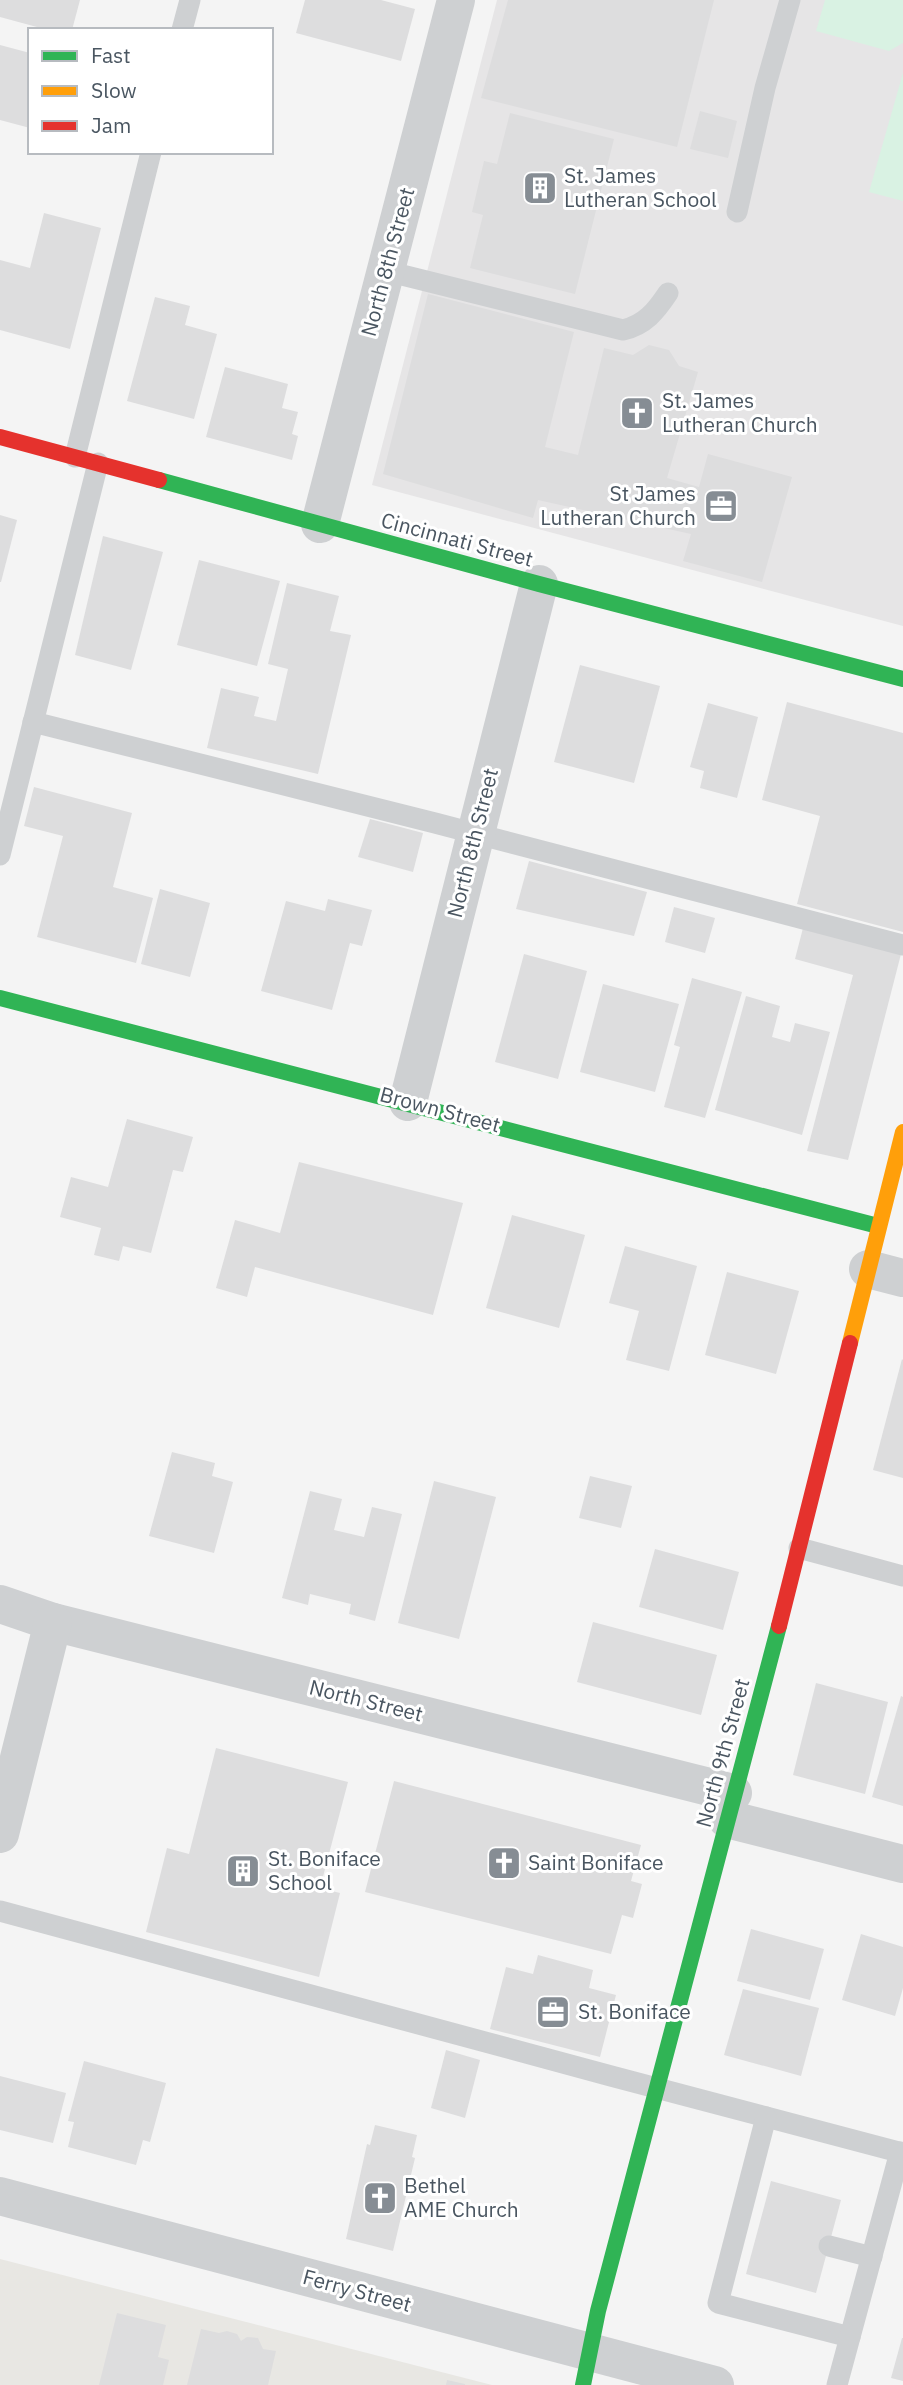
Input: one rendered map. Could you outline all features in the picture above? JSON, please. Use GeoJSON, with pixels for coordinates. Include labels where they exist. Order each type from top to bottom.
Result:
{"type":"FeatureCollection","features":[{"type":"Feature","properties":{"kind":"street","name":"North 8th Street"},"geometry":{"type":"LineString","coordinates":[[320,524],[456,0]]}},
{"type":"Feature","properties":{"kind":"street","name":"Cincinnati Street"},"geometry":{"type":"LineString","coordinates":[[0,437],[539,584],[903,679]]}},
{"type":"Feature","properties":{"kind":"street","name":"North 8th Street"},"geometry":{"type":"LineString","coordinates":[[408,1102],[539,584]]}},
{"type":"Feature","properties":{"kind":"street","name":"Brown Street"},"geometry":{"type":"LineString","coordinates":[[0,998],[878,1226]]}},
{"type":"Feature","properties":{"kind":"street","name":"North 9th Street"},"geometry":{"type":"LineString","coordinates":[[586,2368],[799,1548],[885,1274],[878,1226],[903,1132]]}},
{"type":"Feature","properties":{"kind":"street","name":"North Street"},"geometry":{"type":"LineString","coordinates":[[0,1604],[53,1622],[730,1806],[903,1864]]}},
{"type":"Feature","properties":{"kind":"street"},"geometry":{"type":"LineString","coordinates":[[0,1834],[53,1622]]}},
{"type":"Feature","properties":{"kind":"street","name":"Ferry Street"},"geometry":{"type":"LineString","coordinates":[[0,2196],[586,2368],[715,2385]]}},
{"type":"Feature","properties":{"kind":"lane"},"geometry":{"type":"LineString","coordinates":[[183,28],[190,0]]}},
{"type":"Feature","properties":{"kind":"lane"},"geometry":{"type":"LineString","coordinates":[[737,212],[765,88],[790,0]]}},
{"type":"Feature","properties":{"kind":"lane"},"geometry":{"type":"LineString","coordinates":[[75,457],[151,154]]}},
{"type":"Feature","properties":{"kind":"lane"},"geometry":{"type":"LineString","coordinates":[[386,271],[624,330],[636,327],[648,319],[668,293]]}},
{"type":"Feature","properties":{"kind":"lane"},"geometry":{"type":"LineString","coordinates":[[0,855],[98,463]]}},
{"type":"Feature","properties":{"kind":"lane"},"geometry":{"type":"LineString","coordinates":[[33,722],[903,945]]}},
{"type":"Feature","properties":{"kind":"lane"},"geometry":{"type":"LineString","coordinates":[[799,1548],[903,1576]]}},
{"type":"Feature","properties":{"kind":"lane"},"geometry":{"type":"LineString","coordinates":[[0,1911],[766,2118],[902,2152],[837,2385]]}},
{"type":"Feature","properties":{"kind":"lane"},"geometry":{"type":"LineString","coordinates":[[766,2118],[749,2225],[718,2303],[850,2337]]}},
{"type":"Feature","properties":{"kind":"lane"},"geometry":{"type":"LineString","coordinates":[[829,2246],[872,2257]]}},
{"type":"Feature","properties":{"kind":"shaded area"},"geometry":{"type":"Polygon","coordinates":[[[497,0],[903,0],[903,626],[372,485],[497,0]]]}},
{"type":"Feature","properties":{"kind":"shaded area"},"geometry":{"type":"Polygon","coordinates":[[[0,2259],[492,2385],[0,2385],[0,2259]]]}},
{"type":"Feature","properties":{"kind":"green space"},"geometry":{"type":"Polygon","coordinates":[[[825,0],[903,0],[903,43],[889,51],[816,31],[825,0]]]}},
{"type":"Feature","properties":{"kind":"green space"},"geometry":{"type":"Polygon","coordinates":[[[903,73],[903,201],[869,192],[903,73]]]}},
{"type":"Feature","properties":{"kind":"building"},"geometry":{"type":"Polygon","coordinates":[[[0,0],[80,0],[73,28],[41,28],[0,17],[0,0]]]}},
{"type":"Feature","properties":{"kind":"building"},"geometry":{"type":"Polygon","coordinates":[[[305,0],[381,0],[415,9],[401,61],[296,33],[305,0]]]}},
{"type":"Feature","properties":{"kind":"building"},"geometry":{"type":"Polygon","coordinates":[[[508,0],[714,0],[677,147],[481,98],[508,0]]]}},
{"type":"Feature","properties":{"kind":"building"},"geometry":{"type":"Polygon","coordinates":[[[0,45],[28,52],[28,127],[0,120],[0,45]]]}},
{"type":"Feature","properties":{"kind":"building"},"geometry":{"type":"Polygon","coordinates":[[[700,111],[737,121],[728,158],[690,149],[700,111]]]}},
{"type":"Feature","properties":{"kind":"building","name":"St. James Lutheran School"},"geometry":{"type":"Polygon","coordinates":[[[510,113],[614,139],[575,294],[470,268],[483,215],[472,212],[484,161],[497,164],[510,113]]]}},
{"type":"Feature","properties":{"kind":"building"},"geometry":{"type":"Polygon","coordinates":[[[44,213],[101,228],[70,349],[0,330],[0,260],[30,268],[44,213]]]}},
{"type":"Feature","properties":{"kind":"building"},"geometry":{"type":"Polygon","coordinates":[[[428,294],[574,332],[545,447],[578,455],[604,348],[633,355],[649,345],[669,350],[679,366],[698,372],[667,478],[699,487],[708,454],[792,477],[762,582],[683,561],[691,534],[538,500],[533,518],[383,474],[428,294]]]}},
{"type":"Feature","properties":{"kind":"building"},"geometry":{"type":"Polygon","coordinates":[[[155,297],[190,306],[185,325],[217,334],[194,419],[127,401],[155,297]]]}},
{"type":"Feature","properties":{"kind":"building"},"geometry":{"type":"Polygon","coordinates":[[[225,367],[288,384],[282,408],[298,412],[292,434],[298,436],[292,460],[206,437],[225,367]]]}},
{"type":"Feature","properties":{"kind":"building"},"geometry":{"type":"Polygon","coordinates":[[[0,515],[17,520],[1,582],[0,582],[0,515]]]}},
{"type":"Feature","properties":{"kind":"building"},"geometry":{"type":"Polygon","coordinates":[[[103,536],[163,552],[131,670],[75,655],[103,536]]]}},
{"type":"Feature","properties":{"kind":"building"},"geometry":{"type":"Polygon","coordinates":[[[199,560],[280,581],[257,666],[177,645],[199,560]]]}},
{"type":"Feature","properties":{"kind":"building"},"geometry":{"type":"Polygon","coordinates":[[[287,583],[339,596],[330,631],[351,635],[318,774],[207,748],[221,688],[259,697],[254,716],[276,721],[288,669],[268,664],[287,583]]]}},
{"type":"Feature","properties":{"kind":"building"},"geometry":{"type":"Polygon","coordinates":[[[580,665],[660,686],[634,783],[554,762],[580,665]]]}},
{"type":"Feature","properties":{"kind":"building"},"geometry":{"type":"Polygon","coordinates":[[[787,702],[903,733],[903,932],[797,904],[820,816],[762,800],[787,702]]]}},
{"type":"Feature","properties":{"kind":"building"},"geometry":{"type":"Polygon","coordinates":[[[708,703],[758,717],[737,798],[700,788],[704,771],[690,767],[708,703]]]}},
{"type":"Feature","properties":{"kind":"building"},"geometry":{"type":"Polygon","coordinates":[[[34,787],[132,813],[113,887],[153,898],[136,963],[37,937],[63,836],[24,826],[34,787]]]}},
{"type":"Feature","properties":{"kind":"building"},"geometry":{"type":"Polygon","coordinates":[[[370,819],[423,833],[413,872],[358,857],[370,819]]]}},
{"type":"Feature","properties":{"kind":"building"},"geometry":{"type":"Polygon","coordinates":[[[529,861],[647,892],[634,936],[516,909],[529,861]]]}},
{"type":"Feature","properties":{"kind":"building"},"geometry":{"type":"Polygon","coordinates":[[[160,889],[210,903],[190,977],[141,964],[160,889]]]}},
{"type":"Feature","properties":{"kind":"building"},"geometry":{"type":"Polygon","coordinates":[[[328,899],[372,910],[362,946],[350,943],[332,1010],[261,991],[286,901],[325,911],[328,899]]]}},
{"type":"Feature","properties":{"kind":"building"},"geometry":{"type":"Polygon","coordinates":[[[674,907],[715,918],[705,953],[665,942],[674,907]]]}},
{"type":"Feature","properties":{"kind":"building"},"geometry":{"type":"Polygon","coordinates":[[[803,928],[901,954],[848,1160],[807,1151],[853,975],[795,959],[803,928]]]}},
{"type":"Feature","properties":{"kind":"building"},"geometry":{"type":"Polygon","coordinates":[[[524,954],[587,971],[558,1079],[495,1062],[524,954]]]}},
{"type":"Feature","properties":{"kind":"building"},"geometry":{"type":"Polygon","coordinates":[[[692,978],[742,992],[705,1118],[664,1107],[680,1047],[674,1045],[692,978]]]}},
{"type":"Feature","properties":{"kind":"building"},"geometry":{"type":"Polygon","coordinates":[[[603,984],[679,1004],[655,1092],[580,1072],[603,984]]]}},
{"type":"Feature","properties":{"kind":"building"},"geometry":{"type":"Polygon","coordinates":[[[746,996],[780,1006],[772,1037],[790,1042],[795,1023],[830,1032],[802,1135],[715,1110],[746,996]]]}},
{"type":"Feature","properties":{"kind":"building"},"geometry":{"type":"Polygon","coordinates":[[[127,1119],[193,1137],[183,1172],[173,1170],[151,1253],[123,1246],[119,1261],[94,1255],[101,1228],[60,1217],[71,1177],[108,1187],[127,1119]]]}},
{"type":"Feature","properties":{"kind":"building"},"geometry":{"type":"Polygon","coordinates":[[[299,1162],[463,1203],[433,1315],[255,1267],[247,1297],[216,1288],[235,1220],[280,1233],[299,1162]]]}},
{"type":"Feature","properties":{"kind":"building"},"geometry":{"type":"Polygon","coordinates":[[[512,1215],[585,1235],[559,1328],[486,1308],[512,1215]]]}},
{"type":"Feature","properties":{"kind":"building"},"geometry":{"type":"Polygon","coordinates":[[[625,1246],[697,1266],[669,1371],[626,1360],[639,1311],[609,1303],[625,1246]]]}},
{"type":"Feature","properties":{"kind":"building"},"geometry":{"type":"Polygon","coordinates":[[[727,1272],[799,1291],[776,1374],[705,1355],[727,1272]]]}},
{"type":"Feature","properties":{"kind":"building"},"geometry":{"type":"Polygon","coordinates":[[[903,1360],[903,1478],[873,1470],[903,1360]]]}},
{"type":"Feature","properties":{"kind":"building"},"geometry":{"type":"Polygon","coordinates":[[[172,1452],[215,1463],[212,1476],[233,1482],[214,1553],[149,1536],[172,1452]]]}},
{"type":"Feature","properties":{"kind":"building"},"geometry":{"type":"Polygon","coordinates":[[[590,1476],[632,1486],[621,1528],[579,1518],[590,1476]]]}},
{"type":"Feature","properties":{"kind":"building"},"geometry":{"type":"Polygon","coordinates":[[[434,1481],[496,1497],[459,1639],[398,1623],[434,1481]]]}},
{"type":"Feature","properties":{"kind":"building"},"geometry":{"type":"Polygon","coordinates":[[[310,1491],[342,1499],[334,1530],[364,1537],[372,1507],[402,1514],[375,1621],[349,1614],[351,1604],[310,1594],[308,1605],[282,1598],[310,1491]]]}},
{"type":"Feature","properties":{"kind":"building"},"geometry":{"type":"Polygon","coordinates":[[[655,1549],[739,1572],[723,1630],[639,1607],[655,1549]]]}},
{"type":"Feature","properties":{"kind":"building"},"geometry":{"type":"Polygon","coordinates":[[[593,1622],[717,1655],[701,1715],[577,1682],[593,1622]]]}},
{"type":"Feature","properties":{"kind":"building"},"geometry":{"type":"Polygon","coordinates":[[[816,1683],[888,1702],[865,1794],[793,1775],[816,1683]]]}},
{"type":"Feature","properties":{"kind":"building"},"geometry":{"type":"Polygon","coordinates":[[[901,1696],[903,1697],[903,1806],[872,1797],[901,1696]]]}},
{"type":"Feature","properties":{"kind":"building","name":"St. Boniface School"},"geometry":{"type":"Polygon","coordinates":[[[216,1748],[348,1782],[320,1888],[340,1893],[319,1977],[146,1932],[167,1848],[189,1854],[216,1748]]]}},
{"type":"Feature","properties":{"kind":"building","name":"Saint Boniface"},"geometry":{"type":"Polygon","coordinates":[[[394,1781],[641,1845],[631,1881],[642,1884],[633,1918],[622,1915],[611,1954],[365,1892],[394,1781]]]}},
{"type":"Feature","properties":{"kind":"building"},"geometry":{"type":"Polygon","coordinates":[[[751,1929],[824,1949],[810,2000],[737,1981],[751,1929]]]}},
{"type":"Feature","properties":{"kind":"building"},"geometry":{"type":"Polygon","coordinates":[[[861,1934],[903,1947],[903,1988],[895,2016],[842,2000],[861,1934]]]}},
{"type":"Feature","properties":{"kind":"building","name":"St. Boniface"},"geometry":{"type":"Polygon","coordinates":[[[538,1955],[593,1970],[589,1988],[616,1995],[600,2057],[490,2029],[506,1967],[533,1974],[538,1955]]]}},
{"type":"Feature","properties":{"kind":"building"},"geometry":{"type":"Polygon","coordinates":[[[743,1989],[819,2008],[801,2076],[724,2055],[743,1989]]]}},
{"type":"Feature","properties":{"kind":"building"},"geometry":{"type":"Polygon","coordinates":[[[446,2050],[480,2060],[465,2118],[431,2108],[446,2050]]]}},
{"type":"Feature","properties":{"kind":"building"},"geometry":{"type":"Polygon","coordinates":[[[84,2061],[166,2083],[150,2142],[143,2140],[136,2165],[68,2147],[74,2122],[68,2121],[84,2061]]]}},
{"type":"Feature","properties":{"kind":"building"},"geometry":{"type":"Polygon","coordinates":[[[0,2076],[66,2093],[53,2143],[0,2130],[0,2076]]]}},
{"type":"Feature","properties":{"kind":"building","name":"Bethel AME Church"},"geometry":{"type":"Polygon","coordinates":[[[375,2125],[417,2135],[412,2157],[415,2158],[393,2251],[346,2239],[367,2144],[370,2145],[375,2125]]]}},
{"type":"Feature","properties":{"kind":"building"},"geometry":{"type":"Polygon","coordinates":[[[771,2181],[841,2200],[816,2293],[746,2274],[771,2181]]]}},
{"type":"Feature","properties":{"kind":"building"},"geometry":{"type":"Polygon","coordinates":[[[117,2313],[166,2325],[158,2357],[169,2360],[163,2385],[99,2385],[117,2313]]]}},
{"type":"Feature","properties":{"kind":"building"},"geometry":{"type":"Polygon","coordinates":[[[201,2329],[237,2334],[241,2341],[247,2337],[258,2338],[263,2349],[276,2351],[268,2385],[187,2385],[201,2329]]]}},
{"type":"Feature","properties":{"kind":"building"},"geometry":{"type":"Polygon","coordinates":[[[903,2338],[903,2381],[891,2378],[903,2338]]]}},
{"type":"Feature","properties":{"kind":"building"},"geometry":{"type":"Polygon","coordinates":[[[447,2380],[465,2384],[465,2385],[446,2385],[447,2380]]]}},
{"type":"Feature","properties":{"kind":"traffic: fast"},"geometry":{"type":"LineString","coordinates":[[159,480],[539,584],[903,679]]}},
{"type":"Feature","properties":{"kind":"traffic: fast"},"geometry":{"type":"LineString","coordinates":[[0,998],[878,1226]]}},
{"type":"Feature","properties":{"kind":"traffic: fast"},"geometry":{"type":"LineString","coordinates":[[583,2385],[598,2311],[779,1626]]}},
{"type":"Feature","properties":{"kind":"traffic: slow"},"geometry":{"type":"LineString","coordinates":[[850,1343],[903,1132]]}},
{"type":"Feature","properties":{"kind":"traffic: jam"},"geometry":{"type":"LineString","coordinates":[[0,437],[159,480]]}},
{"type":"Feature","properties":{"kind":"traffic: jam"},"geometry":{"type":"LineString","coordinates":[[779,1626],[850,1343]]}},
{"type":"Feature","properties":{"kind":"place","name":"St. James Lutheran School"},"geometry":{"type":"Point","coordinates":[540,188]}},
{"type":"Feature","properties":{"kind":"place","name":"St. James Lutheran Church"},"geometry":{"type":"Point","coordinates":[637,413]}},
{"type":"Feature","properties":{"kind":"place","name":"St James Lutheran Church"},"geometry":{"type":"Point","coordinates":[721,506]}},
{"type":"Feature","properties":{"kind":"place","name":"Saint Boniface"},"geometry":{"type":"Point","coordinates":[504,1863]}},
{"type":"Feature","properties":{"kind":"place","name":"St. Boniface School"},"geometry":{"type":"Point","coordinates":[243,1871]}},
{"type":"Feature","properties":{"kind":"place","name":"St. Boniface"},"geometry":{"type":"Point","coordinates":[553,2012]}},
{"type":"Feature","properties":{"kind":"place","name":"Bethel AME Church"},"geometry":{"type":"Point","coordinates":[380,2198]}}]}
